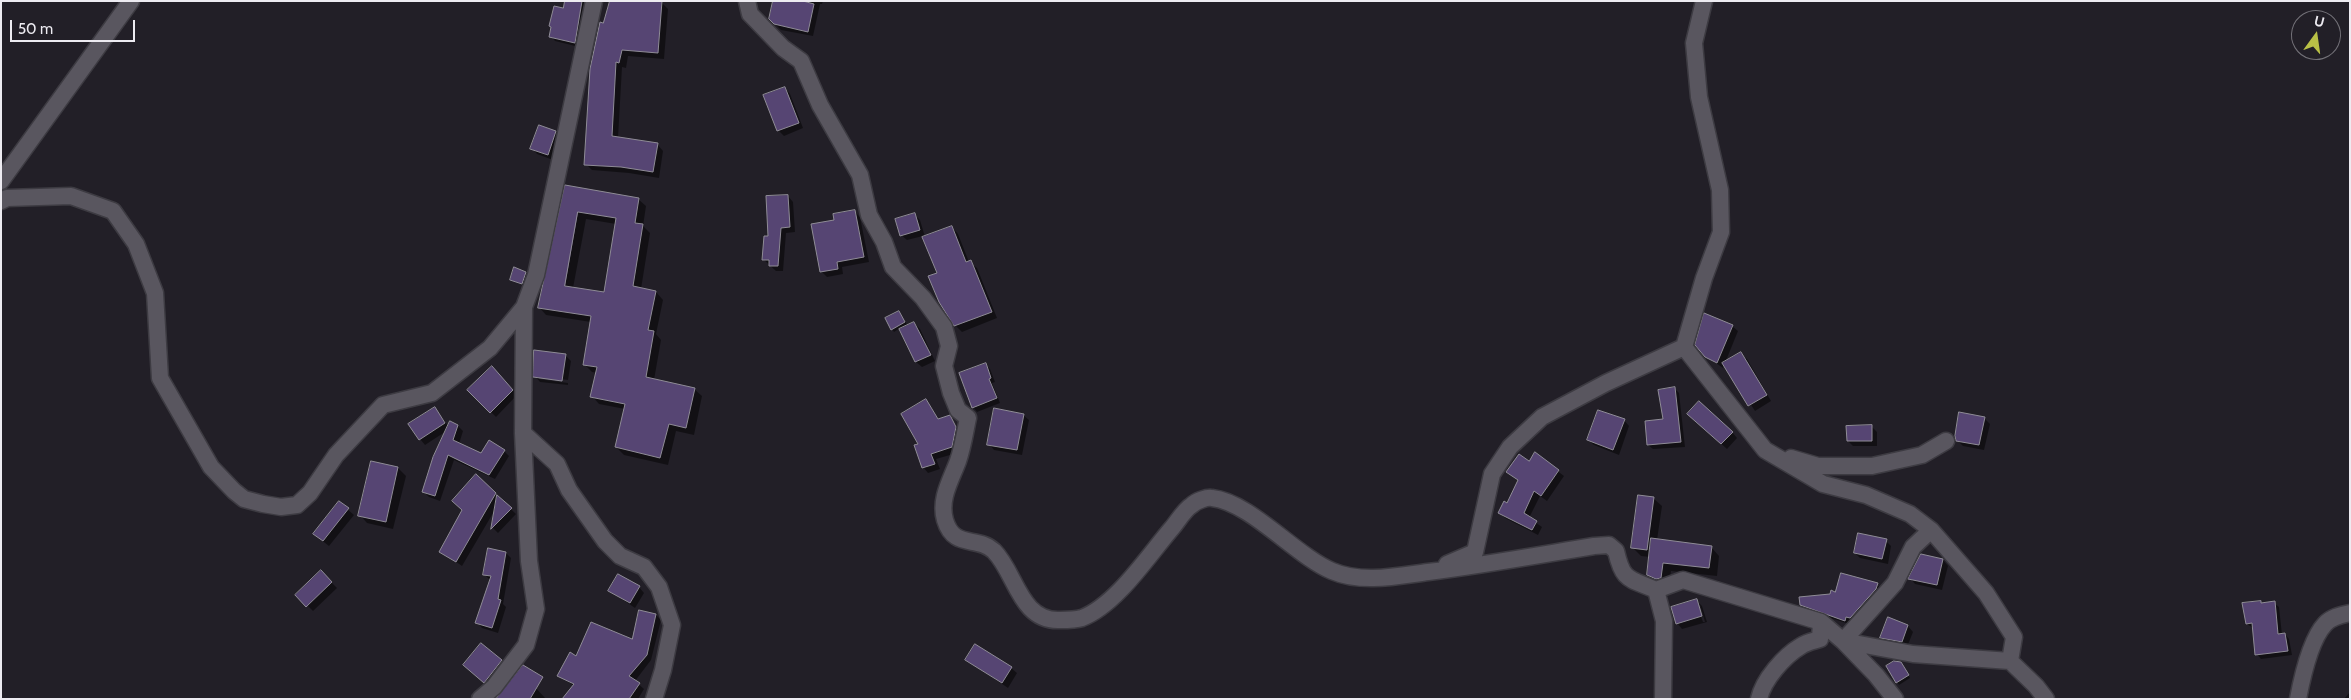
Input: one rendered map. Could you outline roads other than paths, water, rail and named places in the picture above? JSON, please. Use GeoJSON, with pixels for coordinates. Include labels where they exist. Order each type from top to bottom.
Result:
{"type":"FeatureCollection","features":[{"type":"Feature","properties":{"kind":"street"},"geometry":{"type":"LineString","coordinates":[[1,181],[130,1]]}},
{"type":"Feature","properties":{"kind":"street"},"geometry":{"type":"LineString","coordinates":[[1,201],[7,198],[71,196],[114,211],[136,244],[155,293],[160,378],[211,467],[239,495],[263,504],[281,507],[297,505],[310,493],[336,455],[383,405],[432,394],[490,348],[524,307],[536,275],[594,1]]}},
{"type":"Feature","properties":{"kind":"street"},"geometry":{"type":"LineString","coordinates":[[746,1],[750,14],[783,48],[801,61],[820,105],[860,175],[869,215],[884,242],[892,266],[924,298],[944,327],[949,346],[944,366],[951,393],[958,410],[968,418],[959,459],[946,490],[946,521],[956,538],[966,542],[980,543],[990,548],[999,556],[1024,602],[1032,610],[1053,620],[1066,620],[1081,618],[1099,608],[1124,586],[1191,505],[1209,497],[1223,500],[1241,510],[1333,572],[1384,578],[1609,545],[1616,550],[1620,569],[1625,577],[1656,590],[1683,580],[1821,622],[1843,641],[1876,675],[1895,699]]}},
{"type":"Feature","properties":{"kind":"street"},"geometry":{"type":"LineString","coordinates":[[1427,573],[1474,552],[1492,474],[1510,447],[1542,417],[1606,383],[1684,347],[1704,278],[1721,232],[1720,190],[1699,97],[1694,44],[1704,1]]}},
{"type":"Feature","properties":{"kind":"street"},"geometry":{"type":"LineString","coordinates":[[480,699],[494,687],[526,645],[536,609],[529,561],[523,433],[524,307]]}},
{"type":"Feature","properties":{"kind":"street"},"geometry":{"type":"LineString","coordinates":[[1684,347],[1765,450],[1823,484],[1866,495],[1910,514],[1931,530],[1986,593],[2014,637],[2010,661]]}},
{"type":"Feature","properties":{"kind":"street"},"geometry":{"type":"LineString","coordinates":[[523,433],[557,464],[569,490],[605,541],[620,556],[644,567],[659,587],[672,625],[663,670],[654,699]]}},
{"type":"Feature","properties":{"kind":"street"},"geometry":{"type":"LineString","coordinates":[[1765,450],[1818,466],[1872,466],[1922,455],[1946,441]]}},
{"type":"Feature","properties":{"kind":"street"},"geometry":{"type":"LineString","coordinates":[[1843,641],[1895,583],[1913,547],[1931,530]]}},
{"type":"Feature","properties":{"kind":"street"},"geometry":{"type":"LineString","coordinates":[[1656,590],[1664,620],[1663,699]]}},
{"type":"Feature","properties":{"kind":"street"},"geometry":{"type":"LineString","coordinates":[[2298,699],[2314,642],[2325,624],[2338,616],[2350,613]]}},
{"type":"Feature","properties":{"kind":"street"},"geometry":{"type":"LineString","coordinates":[[1759,699],[1761,690],[1790,654],[1803,645],[1820,639],[1821,622]]}},
{"type":"Feature","properties":{"kind":"street"},"geometry":{"type":"LineString","coordinates":[[1843,641],[1913,654],[2010,661],[2036,686],[2046,699]]}}]}
